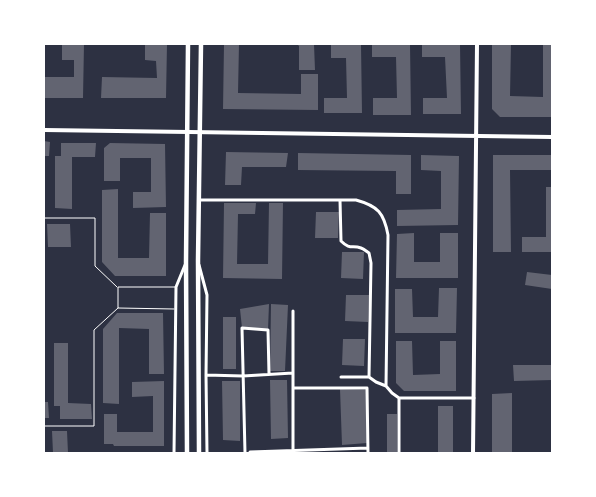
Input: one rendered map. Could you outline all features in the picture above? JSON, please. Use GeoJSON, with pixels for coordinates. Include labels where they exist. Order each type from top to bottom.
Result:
{"type":"FeatureCollection","features":[{"type":"Feature","properties":{"kind":"main road"},"geometry":{"type":"LineString","coordinates":[[187,453],[188,44]]}},
{"type":"Feature","properties":{"kind":"main road"},"geometry":{"type":"LineString","coordinates":[[199,453],[198,260],[201,44]]}},
{"type":"Feature","properties":{"kind":"street"},"geometry":{"type":"LineString","coordinates":[[473,453],[477,44]]}},
{"type":"Feature","properties":{"kind":"street"},"geometry":{"type":"LineString","coordinates":[[44,130],[552,137]]}},
{"type":"Feature","properties":{"kind":"street"},"geometry":{"type":"LineString","coordinates":[[199,200],[356,200],[367,203],[379,211],[386,222],[388,235],[386,386]]}},
{"type":"Feature","properties":{"kind":"street"},"geometry":{"type":"LineString","coordinates":[[340,200],[340,241],[351,248],[360,248],[369,253],[371,263],[369,377]]}},
{"type":"Feature","properties":{"kind":"street"},"geometry":{"type":"LineString","coordinates":[[198,260],[207,295],[207,453]]}},
{"type":"Feature","properties":{"kind":"street"},"geometry":{"type":"LineString","coordinates":[[174,453],[176,287],[186,262]]}},
{"type":"Feature","properties":{"kind":"street"},"geometry":{"type":"LineString","coordinates":[[293,311],[293,450]]}},
{"type":"Feature","properties":{"kind":"street"},"geometry":{"type":"LineString","coordinates":[[245,453],[242,328],[268,330],[270,374]]}},
{"type":"Feature","properties":{"kind":"street"},"geometry":{"type":"LineString","coordinates":[[206,375],[243,376],[293,373]]}},
{"type":"Feature","properties":{"kind":"street"},"geometry":{"type":"LineString","coordinates":[[341,377],[369,377],[386,386],[399,398],[474,398]]}},
{"type":"Feature","properties":{"kind":"street"},"geometry":{"type":"LineString","coordinates":[[294,388],[367,388],[368,453]]}},
{"type":"Feature","properties":{"kind":"street"},"geometry":{"type":"LineString","coordinates":[[399,398],[399,453]]}},
{"type":"Feature","properties":{"kind":"street"},"geometry":{"type":"LineString","coordinates":[[250,452],[368,448]]}},
{"type":"Feature","properties":{"kind":"lane"},"geometry":{"type":"LineString","coordinates":[[44,218],[95,218],[95,266],[118,287],[176,287]]}},
{"type":"Feature","properties":{"kind":"lane"},"geometry":{"type":"LineString","coordinates":[[118,287],[118,308]]}},
{"type":"Feature","properties":{"kind":"lane"},"geometry":{"type":"LineString","coordinates":[[44,426],[94,426],[94,330],[118,308],[176,310]]}},
{"type":"Feature","properties":{"kind":"building"},"geometry":{"type":"Polygon","coordinates":[[[62,44],[84,44],[83,98],[44,98],[44,77],[74,77],[74,60],[62,60],[62,44]]]}},
{"type":"Feature","properties":{"kind":"building"},"geometry":{"type":"Polygon","coordinates":[[[145,44],[167,44],[166,98],[101,98],[102,77],[157,78],[156,61],[145,60],[145,44]]]}},
{"type":"Feature","properties":{"kind":"building"},"geometry":{"type":"Polygon","coordinates":[[[224,44],[239,44],[238,93],[301,94],[301,74],[318,74],[318,110],[223,109],[224,44]]]}},
{"type":"Feature","properties":{"kind":"building"},"geometry":{"type":"Polygon","coordinates":[[[297,44],[314,44],[315,70],[299,70],[299,46],[297,44]]]}},
{"type":"Feature","properties":{"kind":"building"},"geometry":{"type":"Polygon","coordinates":[[[331,44],[361,44],[362,113],[324,113],[324,98],[347,98],[346,58],[331,58],[331,44]]]}},
{"type":"Feature","properties":{"kind":"building"},"geometry":{"type":"Polygon","coordinates":[[[372,44],[410,44],[411,115],[373,115],[373,98],[397,98],[396,57],[372,57],[372,44]]]}},
{"type":"Feature","properties":{"kind":"building"},"geometry":{"type":"Polygon","coordinates":[[[422,44],[460,44],[461,114],[423,114],[423,98],[447,98],[445,57],[422,57],[422,44]]]}},
{"type":"Feature","properties":{"kind":"building"},"geometry":{"type":"Polygon","coordinates":[[[492,44],[511,44],[510,96],[543,97],[543,44],[552,44],[552,117],[500,117],[492,109],[492,44]]]}},
{"type":"Feature","properties":{"kind":"building"},"geometry":{"type":"Polygon","coordinates":[[[44,141],[50,142],[49,156],[44,156],[44,141]]]}},
{"type":"Feature","properties":{"kind":"building"},"geometry":{"type":"Polygon","coordinates":[[[61,143],[96,143],[95,157],[72,157],[72,209],[55,208],[55,156],[61,156],[61,143]]]}},
{"type":"Feature","properties":{"kind":"building"},"geometry":{"type":"Polygon","coordinates":[[[110,143],[165,144],[166,207],[133,208],[133,192],[151,192],[151,158],[120,158],[120,181],[104,181],[104,148],[110,143]]]}},
{"type":"Feature","properties":{"kind":"building"},"geometry":{"type":"Polygon","coordinates":[[[226,152],[288,153],[286,167],[242,167],[241,185],[225,185],[226,152]]]}},
{"type":"Feature","properties":{"kind":"building"},"geometry":{"type":"Polygon","coordinates":[[[298,153],[411,155],[411,194],[396,194],[396,171],[298,170],[298,153]]]}},
{"type":"Feature","properties":{"kind":"building"},"geometry":{"type":"Polygon","coordinates":[[[421,155],[459,156],[458,225],[397,226],[397,210],[441,209],[441,171],[421,170],[421,155]]]}},
{"type":"Feature","properties":{"kind":"building"},"geometry":{"type":"Polygon","coordinates":[[[493,155],[552,155],[552,170],[510,170],[511,252],[493,252],[493,155]]]}},
{"type":"Feature","properties":{"kind":"building"},"geometry":{"type":"Polygon","coordinates":[[[546,187],[552,187],[552,252],[522,252],[522,237],[546,237],[546,187]]]}},
{"type":"Feature","properties":{"kind":"building"},"geometry":{"type":"Polygon","coordinates":[[[118,189],[118,258],[149,258],[150,213],[166,213],[166,276],[115,276],[102,262],[102,190],[118,189]]]}},
{"type":"Feature","properties":{"kind":"building"},"geometry":{"type":"Polygon","coordinates":[[[224,203],[256,203],[255,214],[238,214],[237,264],[268,264],[269,203],[283,203],[282,279],[223,278],[224,203]]]}},
{"type":"Feature","properties":{"kind":"building"},"geometry":{"type":"Polygon","coordinates":[[[316,212],[339,212],[338,238],[315,238],[316,212]]]}},
{"type":"Feature","properties":{"kind":"building"},"geometry":{"type":"Polygon","coordinates":[[[47,224],[70,224],[71,247],[48,247],[47,224]]]}},
{"type":"Feature","properties":{"kind":"building"},"geometry":{"type":"Polygon","coordinates":[[[414,233],[414,262],[440,262],[440,233],[458,233],[458,278],[396,278],[397,234],[414,233]]]}},
{"type":"Feature","properties":{"kind":"building"},"geometry":{"type":"Polygon","coordinates":[[[342,252],[364,252],[363,279],[341,278],[342,252]]]}},
{"type":"Feature","properties":{"kind":"building"},"geometry":{"type":"Polygon","coordinates":[[[527,272],[552,275],[552,289],[525,285],[527,272]]]}},
{"type":"Feature","properties":{"kind":"building"},"geometry":{"type":"Polygon","coordinates":[[[439,288],[457,288],[456,333],[395,333],[395,289],[412,289],[413,317],[438,317],[439,288]]]}},
{"type":"Feature","properties":{"kind":"building"},"geometry":{"type":"Polygon","coordinates":[[[346,295],[369,295],[368,322],[345,321],[346,295]]]}},
{"type":"Feature","properties":{"kind":"building"},"geometry":{"type":"Polygon","coordinates":[[[269,304],[268,330],[242,328],[240,309],[269,304]]]}},
{"type":"Feature","properties":{"kind":"building"},"geometry":{"type":"Polygon","coordinates":[[[271,304],[288,305],[285,371],[270,371],[271,304]]]}},
{"type":"Feature","properties":{"kind":"building"},"geometry":{"type":"Polygon","coordinates":[[[117,313],[163,313],[164,374],[149,374],[149,329],[119,328],[119,404],[103,403],[103,329],[117,313]]]}},
{"type":"Feature","properties":{"kind":"building"},"geometry":{"type":"Polygon","coordinates":[[[223,317],[236,317],[236,369],[223,369],[223,317]]]}},
{"type":"Feature","properties":{"kind":"building"},"geometry":{"type":"Polygon","coordinates":[[[343,339],[365,339],[364,366],[342,365],[343,339]]]}},
{"type":"Feature","properties":{"kind":"building"},"geometry":{"type":"Polygon","coordinates":[[[396,341],[412,341],[413,375],[440,374],[440,341],[456,341],[456,391],[404,391],[396,383],[396,341]]]}},
{"type":"Feature","properties":{"kind":"building"},"geometry":{"type":"Polygon","coordinates":[[[54,343],[68,343],[68,403],[91,404],[92,419],[60,419],[60,406],[54,406],[54,343]]]}},
{"type":"Feature","properties":{"kind":"building"},"geometry":{"type":"Polygon","coordinates":[[[513,365],[552,365],[552,380],[514,381],[513,365]]]}},
{"type":"Feature","properties":{"kind":"building"},"geometry":{"type":"Polygon","coordinates":[[[270,380],[287,380],[288,438],[271,439],[270,380]]]}},
{"type":"Feature","properties":{"kind":"building"},"geometry":{"type":"Polygon","coordinates":[[[164,381],[164,446],[114,446],[113,444],[104,444],[104,414],[117,414],[117,432],[153,432],[153,396],[132,397],[132,382],[164,381]]]}},
{"type":"Feature","properties":{"kind":"building"},"geometry":{"type":"Polygon","coordinates":[[[222,381],[240,381],[240,441],[223,440],[222,381]]]}},
{"type":"Feature","properties":{"kind":"building"},"geometry":{"type":"Polygon","coordinates":[[[340,389],[366,390],[367,443],[342,445],[340,389]]]}},
{"type":"Feature","properties":{"kind":"building"},"geometry":{"type":"Polygon","coordinates":[[[512,393],[512,453],[492,453],[492,394],[512,393]]]}},
{"type":"Feature","properties":{"kind":"building"},"geometry":{"type":"Polygon","coordinates":[[[44,402],[48,402],[49,418],[44,418],[44,402]]]}},
{"type":"Feature","properties":{"kind":"building"},"geometry":{"type":"Polygon","coordinates":[[[438,406],[453,406],[453,453],[438,453],[438,406]]]}},
{"type":"Feature","properties":{"kind":"building"},"geometry":{"type":"Polygon","coordinates":[[[387,414],[397,414],[397,453],[387,453],[387,414]]]}},
{"type":"Feature","properties":{"kind":"building"},"geometry":{"type":"Polygon","coordinates":[[[52,431],[67,431],[68,453],[53,453],[52,431]]]}}]}
